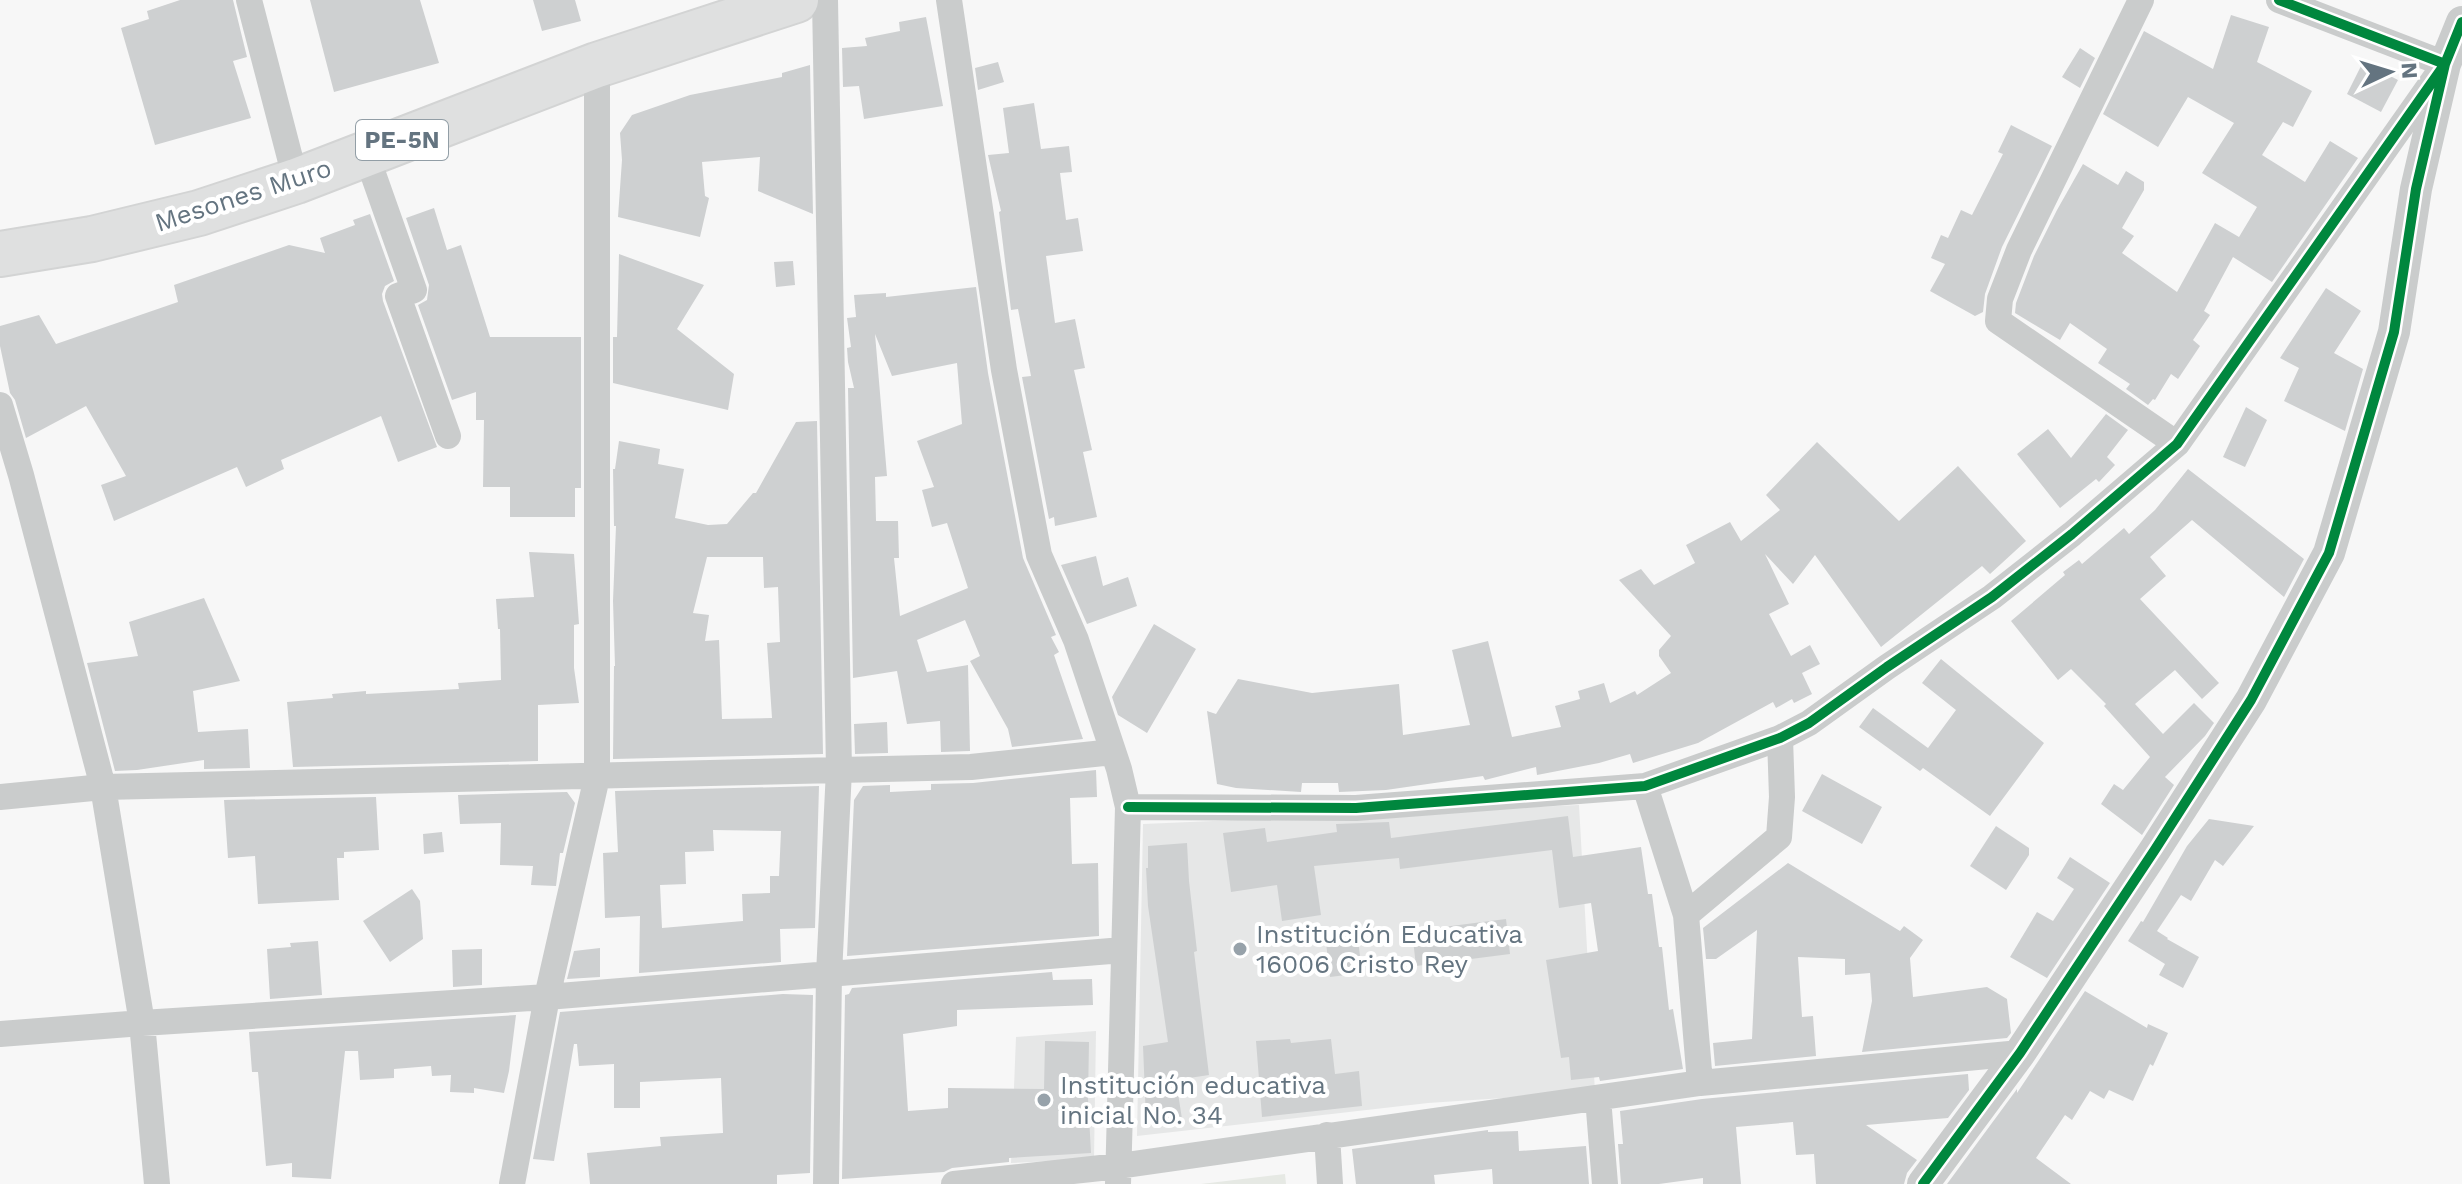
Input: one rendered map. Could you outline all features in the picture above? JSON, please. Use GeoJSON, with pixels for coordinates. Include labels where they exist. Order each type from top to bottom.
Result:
{"type":"FeatureCollection","features":[{"type":"Feature","properties":{"kind":"highway","name":"Mesones Muro"},"geometry":{"type":"LineString","coordinates":[[0,254],[92,239],[199,213],[296,181],[743,8],[796,0]]}},
{"type":"Feature","properties":{"kind":"street"},"geometry":{"type":"LineString","coordinates":[[249,0],[296,181]]}},
{"type":"Feature","properties":{"kind":"street"},"geometry":{"type":"LineString","coordinates":[[825,0],[839,770],[829,974],[826,1184]]}},
{"type":"Feature","properties":{"kind":"street"},"geometry":{"type":"LineString","coordinates":[[949,0],[999,341],[1039,555],[1076,640],[1128,807],[1118,1175]]}},
{"type":"Feature","properties":{"kind":"street"},"geometry":{"type":"LineString","coordinates":[[2141,0],[2019,250],[2000,299],[1998,321],[2177,444]]}},
{"type":"Feature","properties":{"kind":"street"},"geometry":{"type":"LineString","coordinates":[[2279,0],[2445,64]]}},
{"type":"Feature","properties":{"kind":"street"},"geometry":{"type":"LineString","coordinates":[[1923,1184],[2020,1053],[2251,700],[2329,553],[2394,332],[2416,189],[2445,64],[2462,22]]}},
{"type":"Feature","properties":{"kind":"street"},"geometry":{"type":"LineString","coordinates":[[1128,807],[1356,808],[1645,786],[1780,738],[1809,723],[1992,597],[2072,534],[2177,444],[2445,64]]}},
{"type":"Feature","properties":{"kind":"street"},"geometry":{"type":"LineString","coordinates":[[512,1184],[547,997],[597,777],[597,65]]}},
{"type":"Feature","properties":{"kind":"street"},"geometry":{"type":"LineString","coordinates":[[366,154],[414,290],[398,296],[448,436]]}},
{"type":"Feature","properties":{"kind":"street"},"geometry":{"type":"LineString","coordinates":[[0,405],[103,787],[142,1023],[157,1184]]}},
{"type":"Feature","properties":{"kind":"street"},"geometry":{"type":"LineString","coordinates":[[1686,915],[1779,837],[1782,797],[1780,738]]}},
{"type":"Feature","properties":{"kind":"street"},"geometry":{"type":"LineString","coordinates":[[0,797],[103,787],[971,767],[1113,752]]}},
{"type":"Feature","properties":{"kind":"street"},"geometry":{"type":"LineString","coordinates":[[1645,786],[1686,915],[1700,1083]]}},
{"type":"Feature","properties":{"kind":"street"},"geometry":{"type":"LineString","coordinates":[[0,1034],[547,997],[1123,950]]}},
{"type":"Feature","properties":{"kind":"street"},"geometry":{"type":"LineString","coordinates":[[954,1184],[1118,1175],[1327,1135],[1700,1083],[2020,1053]]}},
{"type":"Feature","properties":{"kind":"street"},"geometry":{"type":"LineString","coordinates":[[1598,1098],[1605,1184]]}},
{"type":"Feature","properties":{"kind":"street"},"geometry":{"type":"LineString","coordinates":[[1327,1135],[1330,1184]]}},
{"type":"Feature","properties":{"kind":"shaded area"},"geometry":{"type":"Polygon","coordinates":[[[1579,805],[1595,1092],[1428,1103],[1137,1136],[1143,824],[1579,805]]]}},
{"type":"Feature","properties":{"kind":"shaded area"},"geometry":{"type":"Polygon","coordinates":[[[1096,1031],[1094,1159],[1011,1163],[1016,1037],[1096,1031]]]}},
{"type":"Feature","properties":{"kind":"shaded area"},"geometry":{"type":"Polygon","coordinates":[[[1285,1174],[1286,1184],[1201,1184],[1285,1174]]]}},
{"type":"Feature","properties":{"kind":"building"},"geometry":{"type":"Polygon","coordinates":[[[180,0],[233,0],[247,57],[233,61],[251,118],[155,145],[121,28],[149,19],[147,11],[180,0]]]}},
{"type":"Feature","properties":{"kind":"building"},"geometry":{"type":"Polygon","coordinates":[[[310,0],[420,0],[439,63],[334,92],[310,0]]]}},
{"type":"Feature","properties":{"kind":"building"},"geometry":{"type":"Polygon","coordinates":[[[533,0],[575,0],[581,21],[542,31],[533,0]]]}},
{"type":"Feature","properties":{"kind":"building"},"geometry":{"type":"Polygon","coordinates":[[[2231,15],[2269,27],[2257,62],[2312,91],[2293,127],[2283,122],[2262,155],[2305,182],[2330,141],[2358,158],[2272,282],[2233,257],[2204,311],[2210,315],[2193,340],[2200,346],[2178,379],[2171,374],[2155,400],[2148,405],[2126,389],[2130,384],[2098,363],[2107,349],[2070,323],[2060,340],[2015,313],[2016,303],[2034,256],[2083,164],[2118,185],[2126,171],[2144,182],[2144,190],[2122,228],[2134,236],[2122,253],[2177,292],[2215,223],[2239,237],[2257,207],[2202,173],[2234,123],[2188,97],[2158,147],[2103,114],[2144,31],[2213,69],[2231,15]]]}},
{"type":"Feature","properties":{"kind":"building"},"geometry":{"type":"Polygon","coordinates":[[[926,17],[943,106],[864,119],[859,86],[843,87],[842,48],[867,46],[865,38],[900,31],[899,22],[926,17]]]}},
{"type":"Feature","properties":{"kind":"building"},"geometry":{"type":"Polygon","coordinates":[[[2080,48],[2095,58],[2080,88],[2062,77],[2080,48]]]}},
{"type":"Feature","properties":{"kind":"building"},"geometry":{"type":"Polygon","coordinates":[[[998,62],[1004,82],[978,90],[975,68],[998,62]]]}},
{"type":"Feature","properties":{"kind":"building"},"geometry":{"type":"Polygon","coordinates":[[[2363,62],[2398,80],[2381,112],[2347,94],[2363,62]]]}},
{"type":"Feature","properties":{"kind":"building"},"geometry":{"type":"Polygon","coordinates":[[[810,65],[813,214],[758,191],[760,157],[702,162],[705,196],[709,198],[700,237],[618,217],[622,160],[620,133],[632,115],[690,95],[782,77],[782,73],[810,65]]]}},
{"type":"Feature","properties":{"kind":"building"},"geometry":{"type":"Polygon","coordinates":[[[1034,103],[1041,149],[1069,146],[1072,172],[1060,173],[1066,220],[1078,218],[1083,251],[1046,256],[1055,323],[1075,319],[1085,368],[1074,370],[1092,450],[1083,452],[1097,517],[1055,526],[1054,517],[1049,519],[1022,377],[1031,376],[1018,309],[1011,310],[1001,211],[988,155],[1009,153],[1003,108],[1034,103]]]}},
{"type":"Feature","properties":{"kind":"building"},"geometry":{"type":"Polygon","coordinates":[[[2011,125],[2052,146],[2002,247],[1985,294],[1983,312],[1975,316],[1930,291],[1945,264],[1931,258],[1941,235],[1948,238],[1961,210],[1972,215],[2003,154],[1998,152],[2011,125]]]}},
{"type":"Feature","properties":{"kind":"building"},"geometry":{"type":"Polygon","coordinates":[[[434,208],[447,250],[461,245],[490,337],[581,337],[581,488],[575,488],[575,517],[510,517],[510,487],[483,487],[484,420],[476,420],[476,392],[452,400],[418,305],[427,300],[429,285],[406,218],[434,208]]]}},
{"type":"Feature","properties":{"kind":"building"},"geometry":{"type":"Polygon","coordinates":[[[370,214],[394,281],[385,286],[383,301],[437,447],[398,462],[381,416],[281,460],[284,469],[246,487],[237,467],[114,521],[101,485],[126,476],[86,406],[26,438],[10,393],[0,346],[0,326],[39,315],[56,344],[178,302],[174,285],[289,245],[325,253],[320,238],[355,225],[353,220],[370,214]]]}},
{"type":"Feature","properties":{"kind":"building"},"geometry":{"type":"Polygon","coordinates":[[[619,254],[704,285],[677,329],[734,374],[728,410],[613,383],[619,254]]]}},
{"type":"Feature","properties":{"kind":"building"},"geometry":{"type":"Polygon","coordinates":[[[793,261],[795,285],[776,287],[774,262],[793,261]]]}},
{"type":"Feature","properties":{"kind":"building"},"geometry":{"type":"Polygon","coordinates":[[[976,287],[988,373],[1023,558],[1056,635],[1051,637],[1059,652],[1054,655],[1083,739],[1012,747],[1008,729],[970,661],[980,656],[965,620],[917,640],[927,672],[968,665],[970,751],[941,752],[940,721],[907,724],[897,671],[853,678],[848,388],[854,388],[848,362],[847,348],[851,347],[847,318],[856,317],[854,295],[886,293],[886,297],[976,287]],[[875,334],[887,476],[875,477],[876,521],[898,521],[899,558],[894,558],[900,616],[968,588],[947,523],[932,527],[922,490],[934,487],[917,441],[962,424],[957,363],[892,376],[875,334]]]}},
{"type":"Feature","properties":{"kind":"building"},"geometry":{"type":"Polygon","coordinates":[[[2326,288],[2361,311],[2334,353],[2363,369],[2345,431],[2284,401],[2299,368],[2280,358],[2326,288]]]}},
{"type":"Feature","properties":{"kind":"building"},"geometry":{"type":"Polygon","coordinates":[[[2246,407],[2267,420],[2245,467],[2223,457],[2246,407]]]}},
{"type":"Feature","properties":{"kind":"building"},"geometry":{"type":"Polygon","coordinates":[[[2106,414],[2128,430],[2107,457],[2115,465],[2099,482],[2096,479],[2060,508],[2017,454],[2048,429],[2071,458],[2106,414]]]}},
{"type":"Feature","properties":{"kind":"building"},"geometry":{"type":"Polygon","coordinates":[[[817,421],[823,754],[613,759],[616,526],[613,469],[619,441],[660,449],[658,464],[684,469],[675,518],[708,525],[727,524],[756,493],[796,422],[817,421]],[[707,557],[693,613],[709,615],[705,641],[719,640],[722,719],[772,718],[767,643],[780,642],[778,587],[764,588],[763,557],[707,557]]]}},
{"type":"Feature","properties":{"kind":"building"},"geometry":{"type":"Polygon","coordinates":[[[1817,442],[1899,521],[1958,466],[2026,541],[1990,574],[1982,566],[1881,647],[1815,555],[1793,584],[1765,554],[1789,604],[1769,614],[1791,656],[1810,645],[1820,664],[1802,673],[1812,694],[1794,703],[1792,699],[1776,708],[1773,702],[1698,743],[1633,763],[1630,754],[1537,775],[1536,767],[1485,780],[1483,776],[1386,790],[1339,792],[1338,783],[1302,783],[1301,792],[1217,784],[1207,711],[1216,714],[1238,679],[1312,693],[1399,684],[1403,735],[1470,725],[1452,650],[1488,641],[1512,737],[1561,727],[1555,706],[1580,699],[1578,691],[1604,683],[1610,703],[1635,691],[1637,695],[1671,673],[1659,656],[1659,650],[1671,636],[1619,580],[1641,569],[1654,585],[1695,563],[1686,545],[1730,522],[1741,541],[1780,510],[1766,495],[1817,442]]]}},
{"type":"Feature","properties":{"kind":"building"},"geometry":{"type":"Polygon","coordinates":[[[2188,469],[2304,559],[2284,597],[2192,520],[2150,557],[2166,576],[2140,599],[2219,683],[2202,699],[2175,670],[2135,704],[2163,734],[2194,703],[2214,723],[2165,777],[2174,785],[2142,835],[2101,804],[2114,784],[2123,790],[2150,757],[2104,706],[2106,704],[2071,669],[2058,680],[2011,621],[2079,560],[2082,564],[2124,528],[2129,534],[2155,510],[2188,469]]]}},
{"type":"Feature","properties":{"kind":"building"},"geometry":{"type":"Polygon","coordinates":[[[529,552],[574,554],[579,624],[574,625],[574,668],[579,703],[538,705],[538,761],[293,767],[287,702],[366,691],[366,694],[459,689],[458,683],[501,680],[496,599],[534,597],[529,552]]]}},
{"type":"Feature","properties":{"kind":"building"},"geometry":{"type":"Polygon","coordinates":[[[1096,556],[1103,586],[1128,577],[1137,606],[1087,624],[1061,565],[1096,556]]]}},
{"type":"Feature","properties":{"kind":"building"},"geometry":{"type":"Polygon","coordinates":[[[204,598],[240,681],[193,691],[198,732],[248,729],[250,768],[204,769],[204,760],[115,771],[87,663],[138,656],[129,622],[204,598]]]}},
{"type":"Feature","properties":{"kind":"building"},"geometry":{"type":"Polygon","coordinates":[[[1154,624],[1196,649],[1147,733],[1118,715],[1112,697],[1154,624]]]}},
{"type":"Feature","properties":{"kind":"building"},"geometry":{"type":"Polygon","coordinates":[[[1941,659],[2044,743],[1990,816],[1859,727],[1873,708],[1928,748],[1956,710],[1922,683],[1941,659]]]}},
{"type":"Feature","properties":{"kind":"building"},"geometry":{"type":"Polygon","coordinates":[[[887,722],[888,753],[855,754],[854,724],[887,722]]]}},
{"type":"Feature","properties":{"kind":"building"},"geometry":{"type":"Polygon","coordinates":[[[1096,770],[1097,797],[1070,798],[1072,864],[1098,863],[1099,936],[847,956],[854,800],[863,786],[890,785],[890,792],[931,790],[931,784],[973,783],[1096,770]]]}},
{"type":"Feature","properties":{"kind":"building"},"geometry":{"type":"Polygon","coordinates":[[[1822,774],[1882,807],[1862,844],[1802,811],[1822,774]]]}},
{"type":"Feature","properties":{"kind":"building"},"geometry":{"type":"Polygon","coordinates":[[[819,786],[815,928],[780,929],[781,962],[639,973],[640,916],[605,918],[603,853],[618,852],[615,791],[819,786]],[[713,830],[714,851],[685,852],[686,884],[660,885],[662,928],[743,921],[742,894],[770,893],[770,876],[779,876],[781,831],[713,830]]]}},
{"type":"Feature","properties":{"kind":"building"},"geometry":{"type":"Polygon","coordinates":[[[567,792],[575,803],[563,853],[560,853],[556,886],[531,885],[533,866],[500,865],[501,823],[460,824],[458,795],[567,792]]]}},
{"type":"Feature","properties":{"kind":"building"},"geometry":{"type":"Polygon","coordinates":[[[376,797],[379,850],[344,852],[344,858],[337,858],[339,900],[258,904],[255,856],[228,858],[224,800],[376,797]]]}},
{"type":"Feature","properties":{"kind":"building"},"geometry":{"type":"Polygon","coordinates":[[[1568,816],[1573,857],[1641,847],[1648,894],[1652,894],[1659,947],[1662,947],[1669,1010],[1673,1009],[1683,1069],[1600,1081],[1599,1077],[1571,1080],[1569,1057],[1561,1058],[1546,960],[1598,951],[1591,903],[1559,908],[1552,850],[1400,869],[1399,858],[1314,866],[1321,915],[1282,921],[1277,885],[1231,892],[1223,833],[1265,828],[1267,842],[1337,832],[1336,824],[1389,822],[1391,838],[1568,816]]]}},
{"type":"Feature","properties":{"kind":"building"},"geometry":{"type":"Polygon","coordinates":[[[2209,819],[2254,826],[2223,866],[2215,860],[2191,901],[2181,895],[2157,931],[2199,957],[2183,988],[2159,975],[2165,964],[2128,941],[2143,922],[2187,846],[2209,819]]]}},
{"type":"Feature","properties":{"kind":"building"},"geometry":{"type":"Polygon","coordinates":[[[1996,826],[2029,848],[2029,855],[2006,890],[1970,866],[1996,826]]]}},
{"type":"Feature","properties":{"kind":"building"},"geometry":{"type":"Polygon","coordinates":[[[442,832],[444,852],[424,854],[423,834],[442,832]]]}},
{"type":"Feature","properties":{"kind":"building"},"geometry":{"type":"Polygon","coordinates":[[[1187,843],[1197,951],[1194,952],[1209,1075],[1176,1080],[1182,1119],[1146,1120],[1143,1046],[1168,1042],[1148,906],[1148,846],[1187,843]]]}},
{"type":"Feature","properties":{"kind":"building"},"geometry":{"type":"Polygon","coordinates":[[[2070,857],[2110,883],[2047,978],[2010,957],[2037,912],[2053,921],[2074,889],[2057,878],[2070,857]]]}},
{"type":"Feature","properties":{"kind":"building"},"geometry":{"type":"Polygon","coordinates":[[[1788,863],[1900,931],[1904,926],[1923,940],[1910,958],[1913,997],[1987,987],[2007,999],[2011,1033],[2007,1038],[1862,1052],[1872,1001],[1870,973],[1845,975],[1845,959],[1798,957],[1802,1017],[1813,1016],[1816,1056],[1715,1066],[1713,1043],[1752,1039],[1757,930],[1716,959],[1706,959],[1703,928],[1788,863]]]}},
{"type":"Feature","properties":{"kind":"building"},"geometry":{"type":"Polygon","coordinates":[[[412,889],[420,901],[423,939],[390,962],[363,921],[412,889]]]}},
{"type":"Feature","properties":{"kind":"building"},"geometry":{"type":"Polygon","coordinates":[[[1506,919],[1510,954],[1416,966],[1412,931],[1506,919]]]}},
{"type":"Feature","properties":{"kind":"building"},"geometry":{"type":"Polygon","coordinates":[[[1357,931],[1362,973],[1330,977],[1325,934],[1357,931]]]}},
{"type":"Feature","properties":{"kind":"building"},"geometry":{"type":"Polygon","coordinates":[[[318,941],[322,995],[270,999],[267,949],[318,941]]]}},
{"type":"Feature","properties":{"kind":"building"},"geometry":{"type":"Polygon","coordinates":[[[600,948],[600,977],[567,979],[574,951],[600,948]]]}},
{"type":"Feature","properties":{"kind":"building"},"geometry":{"type":"Polygon","coordinates":[[[482,949],[482,985],[453,987],[452,950],[482,949]]]}},
{"type":"Feature","properties":{"kind":"building"},"geometry":{"type":"Polygon","coordinates":[[[1052,972],[1053,980],[1092,979],[1093,1005],[957,1010],[957,1026],[903,1034],[908,1111],[948,1108],[948,1088],[1044,1089],[1045,1041],[1089,1042],[1091,1153],[1009,1158],[1009,1162],[952,1168],[944,1172],[842,1179],[845,995],[852,988],[1052,972]]]}},
{"type":"Feature","properties":{"kind":"building"},"geometry":{"type":"Polygon","coordinates":[[[2085,991],[2147,1028],[2148,1024],[2168,1033],[2133,1101],[2109,1090],[2104,1099],[2090,1091],[2072,1120],[2065,1115],[2036,1158],[2071,1184],[1947,1184],[2017,1089],[2017,1093],[2085,991]]]}},
{"type":"Feature","properties":{"kind":"building"},"geometry":{"type":"Polygon","coordinates":[[[783,994],[813,995],[810,1173],[777,1175],[777,1184],[590,1184],[587,1153],[661,1146],[660,1137],[723,1133],[721,1078],[640,1082],[640,1108],[614,1108],[614,1064],[579,1066],[577,1044],[574,1044],[554,1161],[533,1159],[560,1012],[783,994]]]}},
{"type":"Feature","properties":{"kind":"building"},"geometry":{"type":"Polygon","coordinates":[[[516,1015],[504,1093],[474,1088],[474,1093],[450,1092],[451,1075],[432,1076],[431,1066],[394,1069],[394,1078],[360,1080],[358,1051],[345,1051],[331,1179],[292,1177],[292,1163],[266,1166],[258,1072],[252,1072],[249,1032],[516,1015]]]}},
{"type":"Feature","properties":{"kind":"building"},"geometry":{"type":"Polygon","coordinates":[[[1290,1039],[1291,1043],[1331,1039],[1335,1074],[1359,1071],[1362,1106],[1262,1117],[1256,1041],[1290,1039]]]}},
{"type":"Feature","properties":{"kind":"building"},"geometry":{"type":"Polygon","coordinates":[[[1968,1074],[1969,1090],[1948,1118],[1866,1125],[1917,1160],[1907,1173],[1904,1184],[1816,1184],[1814,1154],[1796,1155],[1793,1122],[1736,1127],[1741,1184],[1703,1184],[1703,1178],[1659,1184],[1621,1184],[1618,1144],[1623,1144],[1620,1111],[1702,1099],[1968,1074]]]}},
{"type":"Feature","properties":{"kind":"building"},"geometry":{"type":"Polygon","coordinates":[[[1488,1130],[1518,1131],[1519,1151],[1586,1146],[1589,1184],[1493,1184],[1492,1169],[1434,1175],[1435,1184],[1356,1184],[1352,1149],[1488,1130]]]}},
{"type":"Feature","properties":{"kind":"cycle path"},"geometry":{"type":"LineString","coordinates":[[1128,807],[1356,808],[1645,786],[1780,738],[1809,723],[1992,597],[2072,534],[2177,444],[2445,64],[2279,0]]}},
{"type":"Feature","properties":{"kind":"cycle path"},"geometry":{"type":"LineString","coordinates":[[1923,1184],[2020,1053],[2156,848],[2251,700],[2329,553],[2394,332],[2416,189],[2445,64],[2462,22]]}},
{"type":"Feature","properties":{"kind":"place","name":"Institución Educativa 16006 Cristo Rey"},"geometry":{"type":"Point","coordinates":[1240,949]}},
{"type":"Feature","properties":{"kind":"place","name":"Institución educativa inicial No. 34"},"geometry":{"type":"Point","coordinates":[1044,1100]}}]}
